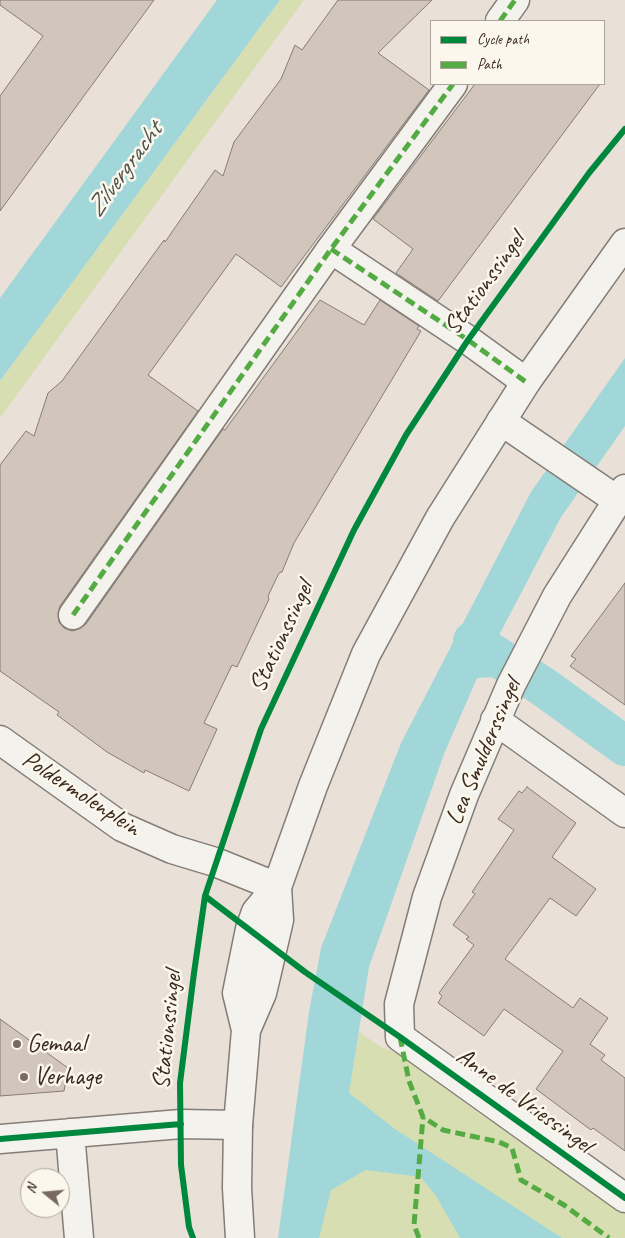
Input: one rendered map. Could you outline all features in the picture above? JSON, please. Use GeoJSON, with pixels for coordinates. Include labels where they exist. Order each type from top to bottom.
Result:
{"type":"FeatureCollection","features":[{"type":"Feature","properties":{"kind":"street"},"geometry":{"type":"LineString","coordinates":[[501,20],[515,0]]}},
{"type":"Feature","properties":{"kind":"street"},"geometry":{"type":"LineString","coordinates":[[73,614],[330,249],[452,85]]}},
{"type":"Feature","properties":{"kind":"street"},"geometry":{"type":"LineString","coordinates":[[240,1238],[237,1188],[238,1125],[246,1030],[237,993],[250,929],[256,912],[277,887],[313,786],[366,654],[440,518],[526,382],[625,243]]}},
{"type":"Feature","properties":{"kind":"street"},"geometry":{"type":"LineString","coordinates":[[330,249],[468,340],[526,382]]}},
{"type":"Feature","properties":{"kind":"street"},"geometry":{"type":"LineString","coordinates":[[500,421],[589,481],[621,494]]}},
{"type":"Feature","properties":{"kind":"street","name":"Lea Smulderssingel"},"geometry":{"type":"LineString","coordinates":[[400,1037],[399,1004],[427,898],[464,795],[510,685],[523,660],[557,596],[621,494]]}},
{"type":"Feature","properties":{"kind":"street"},"geometry":{"type":"LineString","coordinates":[[495,720],[625,813]]}},
{"type":"Feature","properties":{"kind":"street","name":"Poldermolenplein"},"geometry":{"type":"LineString","coordinates":[[0,740],[122,827],[172,849],[215,862],[277,887]]}},
{"type":"Feature","properties":{"kind":"street","name":"Anne de Vriessingel"},"geometry":{"type":"LineString","coordinates":[[400,1037],[625,1198]]}},
{"type":"Feature","properties":{"kind":"street"},"geometry":{"type":"LineString","coordinates":[[0,1139],[180,1124],[238,1125]]}},
{"type":"Feature","properties":{"kind":"street"},"geometry":{"type":"LineString","coordinates":[[70,1133],[79,1238]]}},
{"type":"Feature","properties":{"kind":"green space"},"geometry":{"type":"Polygon","coordinates":[[[280,0],[304,0],[0,418],[0,381],[280,0]]]}},
{"type":"Feature","properties":{"kind":"green space"},"geometry":{"type":"Polygon","coordinates":[[[359,1032],[381,1047],[397,1053],[480,1114],[625,1213],[625,1238],[319,1238],[359,1032]]]}},
{"type":"Feature","properties":{"kind":"water","name":"Zilvergracht"},"geometry":{"type":"Polygon","coordinates":[[[217,0],[280,0],[0,381],[0,298],[217,0]]]}},
{"type":"Feature","properties":{"kind":"water"},"geometry":{"type":"Polygon","coordinates":[[[625,358],[625,426],[561,517],[497,639],[501,647],[508,651],[496,677],[477,678],[444,754],[369,967],[349,1093],[395,1129],[562,1238],[460,1238],[436,1196],[421,1177],[366,1170],[331,1190],[319,1238],[278,1238],[309,1012],[321,948],[401,743],[531,492],[625,358]]]}},
{"type":"Feature","properties":{"kind":"water"},"geometry":{"type":"Polygon","coordinates":[[[557,690],[625,739],[625,758],[554,705],[557,690]]]}},
{"type":"Feature","properties":{"kind":"building"},"geometry":{"type":"Polygon","coordinates":[[[0,0],[154,0],[0,211],[0,96],[43,36],[0,5],[0,0]]]}},
{"type":"Feature","properties":{"kind":"building"},"geometry":{"type":"Polygon","coordinates":[[[338,0],[432,0],[378,53],[429,90],[281,287],[236,254],[148,375],[198,411],[60,606],[58,613],[59,622],[64,628],[72,631],[86,624],[223,429],[225,430],[320,300],[364,325],[380,300],[419,326],[417,329],[421,331],[294,543],[237,667],[232,665],[204,723],[217,729],[189,791],[145,770],[144,773],[107,752],[57,715],[59,712],[0,671],[0,465],[26,431],[34,436],[48,393],[62,381],[164,240],[165,242],[215,170],[223,176],[234,142],[281,79],[295,45],[302,50],[338,0]]]}},
{"type":"Feature","properties":{"kind":"building"},"geometry":{"type":"Polygon","coordinates":[[[474,85],[599,85],[438,301],[396,273],[413,249],[373,219],[474,85]]]}},
{"type":"Feature","properties":{"kind":"building"},"geometry":{"type":"Polygon","coordinates":[[[625,583],[625,705],[570,666],[576,659],[571,656],[625,583]]]}},
{"type":"Feature","properties":{"kind":"building"},"geometry":{"type":"Polygon","coordinates":[[[527,787],[576,823],[552,857],[596,889],[576,916],[550,898],[505,959],[573,1008],[580,998],[608,1018],[590,1044],[605,1055],[601,1060],[625,1078],[625,1151],[593,1128],[591,1130],[536,1089],[563,1051],[504,1009],[484,1036],[438,1003],[442,996],[439,993],[474,945],[466,939],[469,937],[453,925],[475,894],[472,892],[514,830],[498,819],[519,791],[522,793],[527,787]]]}},
{"type":"Feature","properties":{"kind":"building","name":"Gemaal"},"geometry":{"type":"Polygon","coordinates":[[[0,1019],[68,1068],[64,1091],[0,1096],[0,1019]]]}},
{"type":"Feature","properties":{"kind":"waterway"},"geometry":{"type":"LineString","coordinates":[[473,641],[545,688],[625,746]]}},
{"type":"Feature","properties":{"kind":"marked path"},"geometry":{"type":"LineString","coordinates":[[501,20],[515,0]]}},
{"type":"Feature","properties":{"kind":"marked path"},"geometry":{"type":"LineString","coordinates":[[73,615],[331,249],[452,85]]}},
{"type":"Feature","properties":{"kind":"marked path"},"geometry":{"type":"LineString","coordinates":[[331,249],[468,340],[526,382]]}},
{"type":"Feature","properties":{"kind":"marked path"},"geometry":{"type":"LineString","coordinates":[[400,1037],[409,1081],[423,1117],[443,1130],[499,1142],[512,1148],[521,1180],[564,1205],[609,1238]]}},
{"type":"Feature","properties":{"kind":"marked path"},"geometry":{"type":"LineString","coordinates":[[419,1238],[414,1225],[423,1117]]}},
{"type":"Feature","properties":{"kind":"cycle path","name":"Stationssingel"},"geometry":{"type":"LineString","coordinates":[[193,1238],[189,1227],[181,1165],[180,1083],[194,973],[205,896],[261,729],[354,530],[406,435],[468,340],[589,173],[625,129]]}},
{"type":"Feature","properties":{"kind":"cycle path"},"geometry":{"type":"LineString","coordinates":[[205,896],[305,972],[400,1037],[625,1198]]}},
{"type":"Feature","properties":{"kind":"cycle path"},"geometry":{"type":"LineString","coordinates":[[0,1139],[181,1124]]}},
{"type":"Feature","properties":{"kind":"place","name":"Gemaal"},"geometry":{"type":"Point","coordinates":[17,1044]}},
{"type":"Feature","properties":{"kind":"place","name":"Verhage"},"geometry":{"type":"Point","coordinates":[24,1077]}}]}
